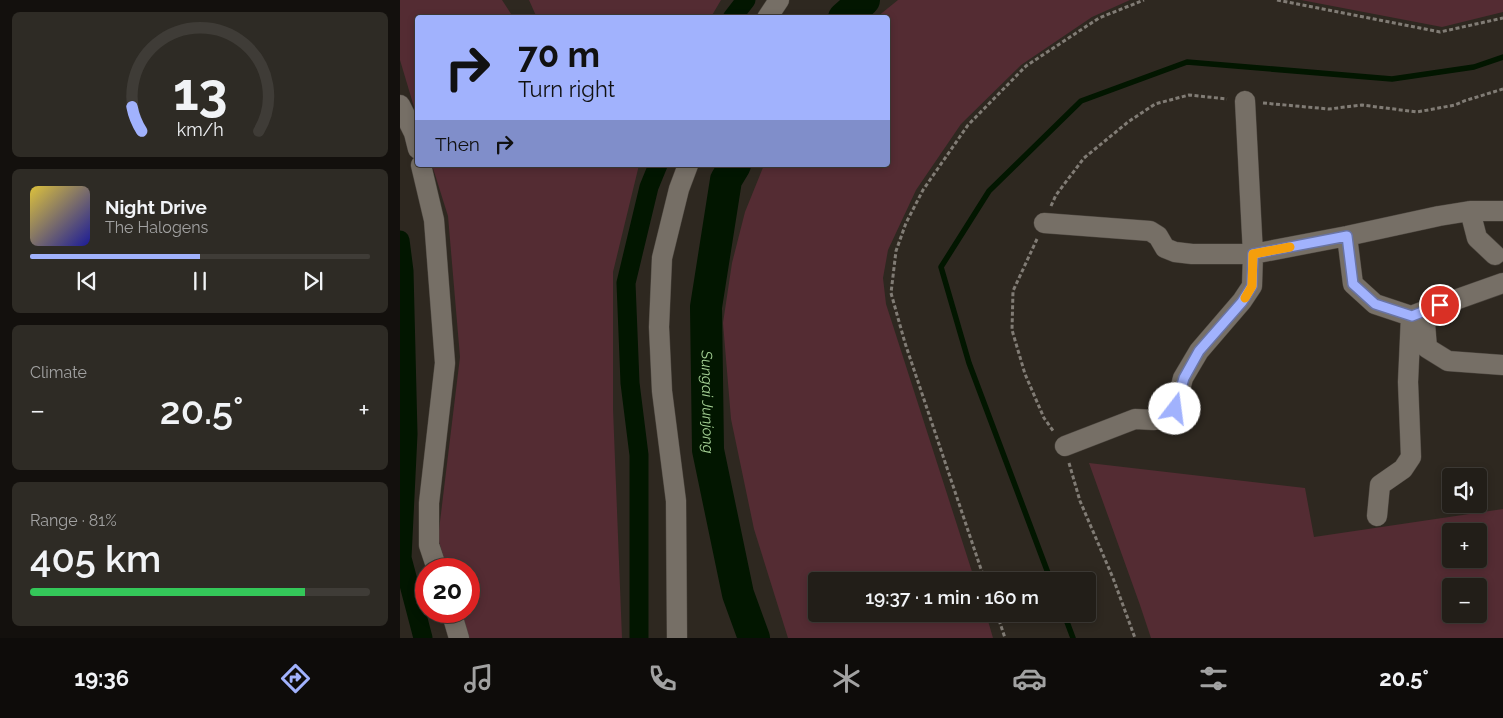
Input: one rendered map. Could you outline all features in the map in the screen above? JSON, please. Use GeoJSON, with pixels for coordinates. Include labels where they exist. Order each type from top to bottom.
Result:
{"type":"FeatureCollection","features":[{"type":"Feature","properties":{"kind":"street"},"geometry":{"type":"LineString","coordinates":[[769,15],[780,0]]}},
{"type":"Feature","properties":{"kind":"street"},"geometry":{"type":"LineString","coordinates":[[1065,446],[1135,419],[1154,420],[1165,416],[1175,409],[1184,378],[1199,351],[1242,302],[1252,286],[1253,254],[1245,101]]}},
{"type":"Feature","properties":{"kind":"street"},"geometry":{"type":"LineString","coordinates":[[400,105],[415,137]]}},
{"type":"Feature","properties":{"kind":"street"},"geometry":{"type":"LineString","coordinates":[[421,167],[434,220],[445,363],[429,503],[430,545],[434,558]]}},
{"type":"Feature","properties":{"kind":"street"},"geometry":{"type":"LineString","coordinates":[[677,638],[676,501],[662,391],[659,327],[662,258],[679,189],[687,167]]}},
{"type":"Feature","properties":{"kind":"street"},"geometry":{"type":"LineString","coordinates":[[1044,223],[1150,231],[1158,236],[1165,248],[1175,252],[1192,254],[1253,254],[1439,216],[1470,211],[1503,211]]}},
{"type":"Feature","properties":{"kind":"street"},"geometry":{"type":"LineString","coordinates":[[1470,211],[1477,238],[1495,255]]}},
{"type":"Feature","properties":{"kind":"street"},"geometry":{"type":"LineString","coordinates":[[1347,236],[1353,284],[1375,304],[1418,314],[1503,283]]}},
{"type":"Feature","properties":{"kind":"street"},"geometry":{"type":"LineString","coordinates":[[1418,314],[1427,348],[1448,361],[1503,365]]}},
{"type":"Feature","properties":{"kind":"street"},"geometry":{"type":"LineString","coordinates":[[1376,516],[1380,485],[1403,470],[1411,457],[1408,382],[1418,314]]}},
{"type":"Feature","properties":{"kind":"street"},"geometry":{"type":"LineString","coordinates":[[455,623],[459,638]]}},
{"type":"Feature","properties":{"kind":"path"},"geometry":{"type":"LineString","coordinates":[[983,572],[904,343],[891,293],[896,251],[906,223],[923,190],[968,125],[1026,66],[1100,18],[1144,0]]}},
{"type":"Feature","properties":{"kind":"path"},"geometry":{"type":"LineString","coordinates":[[1277,0],[1440,32],[1503,18]]}},
{"type":"Feature","properties":{"kind":"path"},"geometry":{"type":"LineString","coordinates":[[1135,638],[1116,586],[1080,501],[1065,446],[1044,418],[1025,374],[1012,330],[1013,292],[1056,195],[1084,158],[1128,122],[1155,104],[1189,95],[1329,109],[1362,105],[1417,112],[1455,105],[1503,89]]}},
{"type":"Feature","properties":{"kind":"path"},"geometry":{"type":"LineString","coordinates":[[999,622],[1005,638]]}},
{"type":"Feature","properties":{"kind":"shaded area"},"geometry":{"type":"Polygon","coordinates":[[[400,0],[502,0],[512,15],[415,15],[415,110],[400,60],[400,0]]]}},
{"type":"Feature","properties":{"kind":"shaded area"},"geometry":{"type":"Polygon","coordinates":[[[529,0],[721,0],[712,15],[536,15],[529,0]]]}},
{"type":"Feature","properties":{"kind":"shaded area"},"geometry":{"type":"Polygon","coordinates":[[[898,0],[1130,0],[1092,17],[1021,65],[961,124],[916,190],[888,250],[883,278],[886,304],[972,572],[808,572],[808,622],[988,622],[993,638],[788,638],[754,529],[731,419],[723,323],[732,263],[745,212],[763,167],[890,167],[890,15],[879,15],[898,0]]]}},
{"type":"Feature","properties":{"kind":"shaded area"},"geometry":{"type":"Polygon","coordinates":[[[1301,0],[1503,0],[1503,12],[1442,27],[1301,0]]]}},
{"type":"Feature","properties":{"kind":"shaded area"},"geometry":{"type":"Polygon","coordinates":[[[433,167],[639,167],[613,272],[613,409],[622,638],[468,638],[464,623],[480,623],[480,558],[444,558],[438,538],[460,357],[448,216],[433,167]]]}},
{"type":"Feature","properties":{"kind":"shaded area"},"geometry":{"type":"Polygon","coordinates":[[[1089,463],[1305,488],[1314,537],[1476,513],[1487,513],[1487,511],[1503,509],[1503,638],[1151,638],[1089,463]]]}},
{"type":"Feature","properties":{"kind":"waterway"},"geometry":{"type":"LineString","coordinates":[[734,15],[746,0]]}},
{"type":"Feature","properties":{"kind":"waterway","name":"Sungai Junjong"},"geometry":{"type":"LineString","coordinates":[[847,15],[864,0]]}},
{"type":"Feature","properties":{"kind":"waterway"},"geometry":{"type":"LineString","coordinates":[[1048,572],[969,363],[941,267],[989,191],[1081,101],[1187,62],[1392,79],[1474,67],[1503,57]]}},
{"type":"Feature","properties":{"kind":"waterway"},"geometry":{"type":"LineString","coordinates":[[639,638],[639,455],[630,383],[626,283],[649,187],[657,167]]}},
{"type":"Feature","properties":{"kind":"waterway","name":"Sungai Junjong"},"geometry":{"type":"LineString","coordinates":[[734,167],[726,180],[706,307],[708,450],[738,594],[754,638]]}},
{"type":"Feature","properties":{"kind":"waterway"},"geometry":{"type":"LineString","coordinates":[[400,240],[404,271],[408,434],[402,558],[423,638]]}},
{"type":"Feature","properties":{"kind":"waterway"},"geometry":{"type":"LineString","coordinates":[[1067,622],[1073,638]]}},
{"type":"Feature","properties":{"kind":"slow traffic"},"geometry":{"type":"LineString","coordinates":[[1245,298],[1252,286],[1253,254],[1290,247]]}},
{"type":"Feature","properties":{"kind":"route"},"geometry":{"type":"LineString","coordinates":[[1175,409],[1184,378],[1199,351],[1242,302],[1252,286],[1253,254],[1347,236],[1353,284],[1375,304],[1412,316],[1440,305]]}}]}
